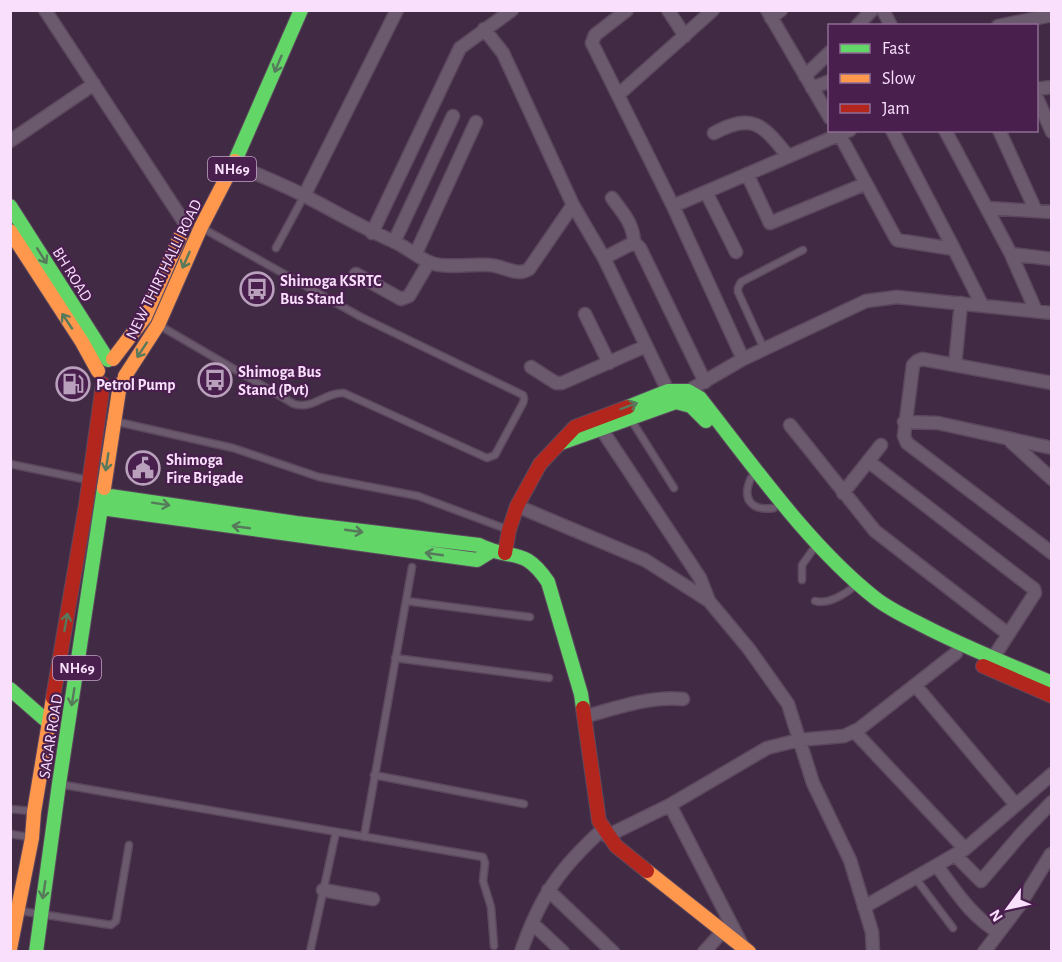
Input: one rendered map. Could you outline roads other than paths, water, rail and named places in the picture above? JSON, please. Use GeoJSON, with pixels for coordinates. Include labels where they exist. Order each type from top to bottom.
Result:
{"type":"FeatureCollection","features":[{"type":"Feature","properties":{"kind":"main road","name":"NH69"},"geometry":{"type":"LineString","coordinates":[[145,317],[192,214],[215,173],[288,10]]}},
{"type":"Feature","properties":{"kind":"main road","name":"NEW THIRTHALLI ROAD"},"geometry":{"type":"LineString","coordinates":[[123,380],[158,325],[201,227],[234,164],[301,10]]}},
{"type":"Feature","properties":{"kind":"main road","name":"BH ROAD"},"geometry":{"type":"LineString","coordinates":[[10,206],[111,360]]}},
{"type":"Feature","properties":{"kind":"main road","name":"BH ROAD"},"geometry":{"type":"LineString","coordinates":[[10,231],[82,342],[101,377]]}},
{"type":"Feature","properties":{"kind":"main road","name":"NEW THIRTHALLI ROAD"},"geometry":{"type":"LineString","coordinates":[[111,360],[145,317]]}},
{"type":"Feature","properties":{"kind":"main road","name":"NH69"},"geometry":{"type":"LineString","coordinates":[[101,377],[103,362],[111,360]]}},
{"type":"Feature","properties":{"kind":"main road"},"geometry":{"type":"LineString","coordinates":[[101,377],[112,387],[123,380],[123,366],[111,360]]}},
{"type":"Feature","properties":{"kind":"main road","name":"SAGAR ROAD"},"geometry":{"type":"LineString","coordinates":[[10,949],[32,838],[48,723],[86,505],[101,377]]}},
{"type":"Feature","properties":{"kind":"main road","name":"SAGAR ROAD"},"geometry":{"type":"LineString","coordinates":[[36,951],[114,421],[123,380]]}},
{"type":"Feature","properties":{"kind":"main road"},"geometry":{"type":"LineString","coordinates":[[505,553],[508,531],[517,506],[540,464],[561,443],[580,438],[598,423],[668,391],[700,398],[781,500],[832,558],[854,586],[862,601],[891,621],[1052,696]]}},
{"type":"Feature","properties":{"kind":"main road"},"geometry":{"type":"LineString","coordinates":[[598,423],[630,418],[684,396]]}},
{"type":"Feature","properties":{"kind":"main road"},"geometry":{"type":"LineString","coordinates":[[684,396],[812,552],[854,586],[893,610],[993,658],[1052,683]]}},
{"type":"Feature","properties":{"kind":"main road"},"geometry":{"type":"LineString","coordinates":[[102,501],[479,545],[490,552],[518,554],[532,561],[540,568],[548,582],[581,694],[595,805],[605,832],[616,846],[746,949]]}},
{"type":"Feature","properties":{"kind":"main road"},"geometry":{"type":"LineString","coordinates":[[10,689],[48,723]]}},
{"type":"Feature","properties":{"kind":"street"},"geometry":{"type":"LineString","coordinates":[[45,10],[94,84],[192,214]]}},
{"type":"Feature","properties":{"kind":"street"},"geometry":{"type":"LineString","coordinates":[[304,196],[395,14],[382,10]]}},
{"type":"Feature","properties":{"kind":"street"},"geometry":{"type":"LineString","coordinates":[[372,233],[460,48],[512,10]]}},
{"type":"Feature","properties":{"kind":"street"},"geometry":{"type":"LineString","coordinates":[[627,10],[595,35],[592,43],[673,206],[743,359]]}},
{"type":"Feature","properties":{"kind":"street"},"geometry":{"type":"LineString","coordinates":[[668,10],[685,36]]}},
{"type":"Feature","properties":{"kind":"street"},"geometry":{"type":"LineString","coordinates":[[618,95],[713,10]]}},
{"type":"Feature","properties":{"kind":"street"},"geometry":{"type":"LineString","coordinates":[[859,24],[872,10]]}},
{"type":"Feature","properties":{"kind":"street"},"geometry":{"type":"LineString","coordinates":[[883,10],[890,24]]}},
{"type":"Feature","properties":{"kind":"street"},"geometry":{"type":"LineString","coordinates":[[1046,10],[1052,14]]}},
{"type":"Feature","properties":{"kind":"street"},"geometry":{"type":"LineString","coordinates":[[773,13],[805,76],[828,115]]}},
{"type":"Feature","properties":{"kind":"street"},"geometry":{"type":"LineString","coordinates":[[1007,24],[1052,14]]}},
{"type":"Feature","properties":{"kind":"street"},"geometry":{"type":"LineString","coordinates":[[484,29],[503,53],[573,205],[604,258],[668,391]]}},
{"type":"Feature","properties":{"kind":"street"},"geometry":{"type":"LineString","coordinates":[[805,76],[828,54]]}},
{"type":"Feature","properties":{"kind":"street"},"geometry":{"type":"LineString","coordinates":[[812,88],[828,82]]}},
{"type":"Feature","properties":{"kind":"street"},"geometry":{"type":"LineString","coordinates":[[10,141],[94,84]]}},
{"type":"Feature","properties":{"kind":"street"},"geometry":{"type":"LineString","coordinates":[[1038,100],[1052,132]]}},
{"type":"Feature","properties":{"kind":"street"},"geometry":{"type":"LineString","coordinates":[[394,242],[453,116]]}},
{"type":"Feature","properties":{"kind":"street"},"geometry":{"type":"LineString","coordinates":[[416,253],[476,122]]}},
{"type":"Feature","properties":{"kind":"street"},"geometry":{"type":"LineString","coordinates":[[714,133],[733,123],[747,122],[769,133],[788,156]]}},
{"type":"Feature","properties":{"kind":"street"},"geometry":{"type":"LineString","coordinates":[[673,206],[842,132],[865,184],[897,240],[954,249]]}},
{"type":"Feature","properties":{"kind":"street"},"geometry":{"type":"LineString","coordinates":[[893,132],[982,305]]}},
{"type":"Feature","properties":{"kind":"street"},"geometry":{"type":"LineString","coordinates":[[946,132],[1011,254],[1036,311]]}},
{"type":"Feature","properties":{"kind":"street"},"geometry":{"type":"LineString","coordinates":[[1000,132],[1036,211]]}},
{"type":"Feature","properties":{"kind":"street"},"geometry":{"type":"LineString","coordinates":[[234,164],[304,196],[372,233],[439,265],[489,264],[515,272],[525,272],[530,269],[573,205]]}},
{"type":"Feature","properties":{"kind":"street"},"geometry":{"type":"LineString","coordinates":[[747,174],[770,223],[865,184]]}},
{"type":"Feature","properties":{"kind":"street"},"geometry":{"type":"LineString","coordinates":[[706,192],[736,252]]}},
{"type":"Feature","properties":{"kind":"street"},"geometry":{"type":"LineString","coordinates":[[612,198],[631,224],[634,244]]}},
{"type":"Feature","properties":{"kind":"street"},"geometry":{"type":"LineString","coordinates":[[987,208],[1052,213]]}},
{"type":"Feature","properties":{"kind":"street"},"geometry":{"type":"LineString","coordinates":[[604,258],[631,244],[640,248],[705,382]]}},
{"type":"Feature","properties":{"kind":"street"},"geometry":{"type":"LineString","coordinates":[[1011,254],[1052,259]]}},
{"type":"Feature","properties":{"kind":"street"},"geometry":{"type":"LineString","coordinates":[[356,274],[404,299],[409,296],[429,262]]}},
{"type":"Feature","properties":{"kind":"street"},"geometry":{"type":"LineString","coordinates":[[684,396],[743,359],[866,301],[897,297],[1052,313]]}},
{"type":"Feature","properties":{"kind":"street"},"geometry":{"type":"LineString","coordinates":[[955,365],[962,303]]}},
{"type":"Feature","properties":{"kind":"street"},"geometry":{"type":"LineString","coordinates":[[585,314],[609,363]]}},
{"type":"Feature","properties":{"kind":"street"},"geometry":{"type":"LineString","coordinates":[[531,367],[552,380],[562,383],[646,346]]}},
{"type":"Feature","properties":{"kind":"street"},"geometry":{"type":"LineString","coordinates":[[1052,383],[922,359],[913,365],[903,436],[907,442],[1052,553]]}},
{"type":"Feature","properties":{"kind":"street"},"geometry":{"type":"LineString","coordinates":[[904,422],[938,423],[1052,448]]}},
{"type":"Feature","properties":{"kind":"street"},"geometry":{"type":"LineString","coordinates":[[598,423],[700,578],[709,601]]}},
{"type":"Feature","properties":{"kind":"street"},"geometry":{"type":"LineString","coordinates":[[790,426],[876,531],[1008,634]]}},
{"type":"Feature","properties":{"kind":"street"},"geometry":{"type":"LineString","coordinates":[[1008,439],[1052,479]]}},
{"type":"Feature","properties":{"kind":"street"},"geometry":{"type":"LineString","coordinates":[[843,493],[881,445]]}},
{"type":"Feature","properties":{"kind":"street"},"geometry":{"type":"LineString","coordinates":[[868,462],[1031,585],[1035,593],[993,658]]}},
{"type":"Feature","properties":{"kind":"street"},"geometry":{"type":"LineString","coordinates":[[517,506],[645,560],[709,601],[749,649],[788,704],[813,783],[850,860],[872,932],[873,951]]}},
{"type":"Feature","properties":{"kind":"street"},"geometry":{"type":"LineString","coordinates":[[521,951],[548,890],[568,862],[605,832],[670,805],[767,748],[799,740],[844,736],[854,731],[956,653]]}},
{"type":"Feature","properties":{"kind":"street"},"geometry":{"type":"LineString","coordinates":[[915,685],[1016,805]]}},
{"type":"Feature","properties":{"kind":"street"},"geometry":{"type":"LineString","coordinates":[[584,717],[645,700],[683,699]]}},
{"type":"Feature","properties":{"kind":"street"},"geometry":{"type":"LineString","coordinates":[[854,731],[960,852],[981,881],[1052,802]]}},
{"type":"Feature","properties":{"kind":"street"},"geometry":{"type":"LineString","coordinates":[[864,907],[960,852],[1052,774]]}},
{"type":"Feature","properties":{"kind":"street"},"geometry":{"type":"LineString","coordinates":[[670,805],[746,949]]}},
{"type":"Feature","properties":{"kind":"street"},"geometry":{"type":"LineString","coordinates":[[984,951],[1019,906],[1051,854]]}},
{"type":"Feature","properties":{"kind":"street"},"geometry":{"type":"LineString","coordinates":[[937,866],[973,913],[985,925],[999,933]]}},
{"type":"Feature","properties":{"kind":"street"},"geometry":{"type":"LineString","coordinates":[[323,890],[373,899]]}},
{"type":"Feature","properties":{"kind":"street"},"geometry":{"type":"LineString","coordinates":[[548,890],[613,951]]}},
{"type":"Feature","properties":{"kind":"street"},"geometry":{"type":"LineString","coordinates":[[532,923],[563,951]]}},
{"type":"Feature","properties":{"kind":"street"},"geometry":{"type":"LineString","coordinates":[[704,951],[722,932]]}},
{"type":"Feature","properties":{"kind":"lane"},"geometry":{"type":"LineString","coordinates":[[276,248],[304,196]]}},
{"type":"Feature","properties":{"kind":"lane"},"geometry":{"type":"LineString","coordinates":[[145,317],[294,404],[309,405],[328,395],[344,393],[486,458],[495,455],[523,403],[523,395],[361,316],[201,227]]}},
{"type":"Feature","properties":{"kind":"lane"},"geometry":{"type":"LineString","coordinates":[[764,349],[738,288],[741,282],[803,250]]}},
{"type":"Feature","properties":{"kind":"lane"},"geometry":{"type":"LineString","coordinates":[[630,418],[674,488]]}},
{"type":"Feature","properties":{"kind":"lane"},"geometry":{"type":"LineString","coordinates":[[114,421],[233,448],[319,477],[418,496],[508,531]]}},
{"type":"Feature","properties":{"kind":"lane"},"geometry":{"type":"LineString","coordinates":[[10,464],[88,480]]}},
{"type":"Feature","properties":{"kind":"lane"},"geometry":{"type":"LineString","coordinates":[[802,580],[802,565],[812,552]]}},
{"type":"Feature","properties":{"kind":"lane"},"geometry":{"type":"LineString","coordinates":[[364,837],[412,567]]}},
{"type":"Feature","properties":{"kind":"lane"},"geometry":{"type":"LineString","coordinates":[[815,601],[826,602],[854,586]]}},
{"type":"Feature","properties":{"kind":"lane"},"geometry":{"type":"LineString","coordinates":[[406,601],[531,617]]}},
{"type":"Feature","properties":{"kind":"lane"},"geometry":{"type":"LineString","coordinates":[[395,658],[549,678]]}},
{"type":"Feature","properties":{"kind":"lane"},"geometry":{"type":"LineString","coordinates":[[374,775],[524,804]]}},
{"type":"Feature","properties":{"kind":"lane"},"geometry":{"type":"LineString","coordinates":[[39,784],[59,784],[483,857],[485,863],[483,881],[491,907],[494,946]]}},
{"type":"Feature","properties":{"kind":"lane"},"geometry":{"type":"LineString","coordinates":[[10,809],[34,812]]}},
{"type":"Feature","properties":{"kind":"lane"},"geometry":{"type":"LineString","coordinates":[[310,951],[336,832]]}},
{"type":"Feature","properties":{"kind":"lane"},"geometry":{"type":"LineString","coordinates":[[10,834],[32,838]]}},
{"type":"Feature","properties":{"kind":"lane"},"geometry":{"type":"LineString","coordinates":[[17,911],[111,925],[116,921],[129,845]]}},
{"type":"Feature","properties":{"kind":"lane"},"geometry":{"type":"LineString","coordinates":[[916,879],[954,928]]}},
{"type":"Feature","properties":{"kind":"place","name":"Shimoga KSRTC Bus Stand"},"geometry":{"type":"Point","coordinates":[257,289]}},
{"type":"Feature","properties":{"kind":"place","name":"Shimoga Bus Stand (Pvt)"},"geometry":{"type":"Point","coordinates":[215,380]}},
{"type":"Feature","properties":{"kind":"place","name":"Petrol Pump"},"geometry":{"type":"Point","coordinates":[73,384]}},
{"type":"Feature","properties":{"kind":"place","name":"Shimoga Fire Brigade"},"geometry":{"type":"Point","coordinates":[143,468]}}]}
